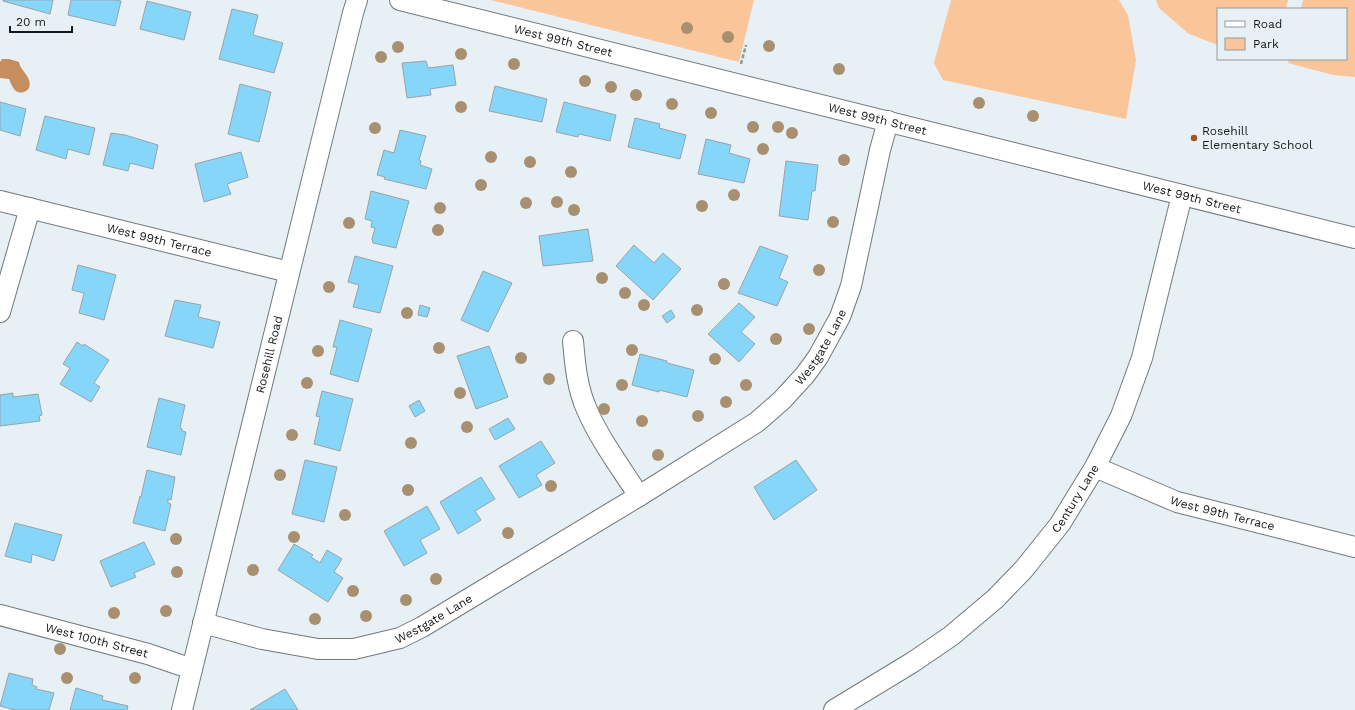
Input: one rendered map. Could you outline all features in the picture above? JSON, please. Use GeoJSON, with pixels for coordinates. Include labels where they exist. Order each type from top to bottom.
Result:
{"type":"FeatureCollection","features":[{"type":"Feature","properties":{"kind":"street","name":"Rosehill Road"},"geometry":{"type":"LineString","coordinates":[[182,710],[288,272],[357,0]]}},
{"type":"Feature","properties":{"kind":"street","name":"West 99th Street"},"geometry":{"type":"LineString","coordinates":[[400,0],[1355,238]]}},
{"type":"Feature","properties":{"kind":"street","name":"Westgate Lane"},"geometry":{"type":"LineString","coordinates":[[203,623],[262,638],[318,649],[354,649],[400,638],[422,627],[639,496],[757,422],[782,400],[805,375],[818,357],[840,317],[851,286],[880,150],[888,121]]}},
{"type":"Feature","properties":{"kind":"street","name":"Century Lane"},"geometry":{"type":"LineString","coordinates":[[834,710],[920,658],[952,636],[995,599],[1024,568],[1060,524],[1095,468],[1121,416],[1142,358],[1182,195]]}},
{"type":"Feature","properties":{"kind":"street","name":"West 99th Terrace"},"geometry":{"type":"LineString","coordinates":[[0,201],[288,272]]}},
{"type":"Feature","properties":{"kind":"street"},"geometry":{"type":"LineString","coordinates":[[0,312],[30,208]]}},
{"type":"Feature","properties":{"kind":"street"},"geometry":{"type":"LineString","coordinates":[[573,341],[577,379],[586,409],[602,438],[639,496]]}},
{"type":"Feature","properties":{"kind":"street","name":"West 99th Terrace"},"geometry":{"type":"LineString","coordinates":[[1095,468],[1177,502],[1355,547]]}},
{"type":"Feature","properties":{"kind":"street","name":"West 100th Street"},"geometry":{"type":"LineString","coordinates":[[0,615],[148,654],[192,669]]}},
{"type":"Feature","properties":{"kind":"path"},"geometry":{"type":"LineString","coordinates":[[741,65],[746,46]]}},
{"type":"Feature","properties":{"kind":"green space"},"geometry":{"type":"Polygon","coordinates":[[[491,0],[754,0],[739,62],[491,0]]]}},
{"type":"Feature","properties":{"kind":"green space"},"geometry":{"type":"Polygon","coordinates":[[[951,0],[1119,0],[1128,15],[1136,60],[1126,119],[943,80],[934,63],[951,0]]]}},
{"type":"Feature","properties":{"kind":"green space"},"geometry":{"type":"Polygon","coordinates":[[[1156,0],[1288,0],[1286,8],[1217,8],[1217,45],[1189,34],[1159,8],[1156,0]]]}},
{"type":"Feature","properties":{"kind":"green space"},"geometry":{"type":"Polygon","coordinates":[[[1303,0],[1355,0],[1355,77],[1333,75],[1288,63],[1289,60],[1347,60],[1347,8],[1301,8],[1303,0]]]}},
{"type":"Feature","properties":{"kind":"shaded area"},"geometry":{"type":"Polygon","coordinates":[[[2,59],[9,59],[19,62],[28,77],[30,84],[28,90],[21,93],[18,92],[14,89],[9,79],[0,78],[0,62],[2,59]]]}},
{"type":"Feature","properties":{"kind":"building"},"geometry":{"type":"Polygon","coordinates":[[[3,0],[53,0],[50,14],[3,0]]]}},
{"type":"Feature","properties":{"kind":"building"},"geometry":{"type":"Polygon","coordinates":[[[71,0],[121,1],[115,26],[68,15],[71,0]]]}},
{"type":"Feature","properties":{"kind":"building"},"geometry":{"type":"Polygon","coordinates":[[[147,1],[191,12],[184,40],[140,29],[147,1]]]}},
{"type":"Feature","properties":{"kind":"building"},"geometry":{"type":"Polygon","coordinates":[[[232,9],[258,15],[253,35],[283,43],[274,73],[219,59],[232,9]]]}},
{"type":"Feature","properties":{"kind":"building"},"geometry":{"type":"Polygon","coordinates":[[[426,61],[428,68],[453,65],[456,85],[430,89],[431,95],[407,98],[402,63],[426,61]]]}},
{"type":"Feature","properties":{"kind":"building"},"geometry":{"type":"Polygon","coordinates":[[[240,84],[271,92],[259,142],[228,134],[240,84]]]}},
{"type":"Feature","properties":{"kind":"building"},"geometry":{"type":"Polygon","coordinates":[[[495,86],[547,99],[542,122],[489,111],[495,86]]]}},
{"type":"Feature","properties":{"kind":"building"},"geometry":{"type":"Polygon","coordinates":[[[0,102],[26,109],[20,136],[0,130],[0,102]]]}},
{"type":"Feature","properties":{"kind":"building"},"geometry":{"type":"Polygon","coordinates":[[[564,102],[616,115],[610,141],[579,134],[578,137],[556,132],[564,102]]]}},
{"type":"Feature","properties":{"kind":"building"},"geometry":{"type":"Polygon","coordinates":[[[45,116],[95,128],[89,155],[68,149],[66,159],[36,150],[45,116]]]}},
{"type":"Feature","properties":{"kind":"building"},"geometry":{"type":"Polygon","coordinates":[[[635,118],[660,124],[659,128],[686,135],[680,159],[628,147],[635,118]]]}},
{"type":"Feature","properties":{"kind":"building"},"geometry":{"type":"Polygon","coordinates":[[[400,130],[426,136],[419,160],[421,161],[420,165],[432,169],[426,189],[384,179],[385,177],[377,175],[384,150],[394,153],[400,130]]]}},
{"type":"Feature","properties":{"kind":"building"},"geometry":{"type":"Polygon","coordinates":[[[111,133],[125,135],[158,145],[153,169],[130,163],[128,171],[103,165],[111,133]]]}},
{"type":"Feature","properties":{"kind":"building"},"geometry":{"type":"Polygon","coordinates":[[[706,139],[731,145],[729,153],[750,159],[744,183],[698,174],[706,139]]]}},
{"type":"Feature","properties":{"kind":"building"},"geometry":{"type":"Polygon","coordinates":[[[241,152],[248,177],[227,184],[231,194],[204,202],[195,164],[241,152]]]}},
{"type":"Feature","properties":{"kind":"building"},"geometry":{"type":"Polygon","coordinates":[[[786,161],[818,165],[815,191],[812,191],[808,220],[779,216],[786,161]]]}},
{"type":"Feature","properties":{"kind":"building"},"geometry":{"type":"Polygon","coordinates":[[[371,191],[409,201],[396,248],[373,243],[372,239],[375,228],[371,227],[372,221],[365,219],[371,191]]]}},
{"type":"Feature","properties":{"kind":"building"},"geometry":{"type":"Polygon","coordinates":[[[588,229],[593,261],[543,266],[539,236],[588,229]]]}},
{"type":"Feature","properties":{"kind":"building"},"geometry":{"type":"Polygon","coordinates":[[[634,245],[654,263],[663,253],[681,269],[653,300],[616,266],[634,245]]]}},
{"type":"Feature","properties":{"kind":"building"},"geometry":{"type":"Polygon","coordinates":[[[760,246],[788,256],[779,278],[788,282],[777,306],[738,293],[760,246]]]}},
{"type":"Feature","properties":{"kind":"building"},"geometry":{"type":"Polygon","coordinates":[[[355,256],[393,266],[380,313],[353,307],[359,285],[348,282],[355,256]]]}},
{"type":"Feature","properties":{"kind":"building"},"geometry":{"type":"Polygon","coordinates":[[[78,265],[116,275],[104,320],[79,313],[84,293],[72,290],[78,265]]]}},
{"type":"Feature","properties":{"kind":"building"},"geometry":{"type":"Polygon","coordinates":[[[483,271],[512,283],[488,332],[461,320],[483,271]]]}},
{"type":"Feature","properties":{"kind":"building"},"geometry":{"type":"Polygon","coordinates":[[[175,300],[201,305],[198,317],[220,322],[213,348],[165,336],[175,300]]]}},
{"type":"Feature","properties":{"kind":"building"},"geometry":{"type":"Polygon","coordinates":[[[739,303],[755,317],[741,332],[755,344],[739,362],[708,334],[739,303]]]}},
{"type":"Feature","properties":{"kind":"building"},"geometry":{"type":"Polygon","coordinates":[[[420,305],[430,308],[427,317],[418,315],[420,305]]]}},
{"type":"Feature","properties":{"kind":"building"},"geometry":{"type":"Polygon","coordinates":[[[671,310],[675,317],[667,323],[662,316],[671,310]]]}},
{"type":"Feature","properties":{"kind":"building"},"geometry":{"type":"Polygon","coordinates":[[[340,320],[372,329],[358,382],[330,374],[337,347],[333,347],[340,320]]]}},
{"type":"Feature","properties":{"kind":"building"},"geometry":{"type":"Polygon","coordinates":[[[77,342],[83,346],[84,344],[109,360],[94,383],[100,387],[91,402],[60,384],[70,368],[63,364],[77,342]]]}},
{"type":"Feature","properties":{"kind":"building"},"geometry":{"type":"Polygon","coordinates":[[[489,346],[508,397],[476,409],[457,356],[489,346]]]}},
{"type":"Feature","properties":{"kind":"building"},"geometry":{"type":"Polygon","coordinates":[[[640,354],[694,370],[687,397],[632,385],[640,354]]]}},
{"type":"Feature","properties":{"kind":"building"},"geometry":{"type":"Polygon","coordinates":[[[322,391],[353,399],[340,451],[314,444],[320,417],[316,416],[322,391]]]}},
{"type":"Feature","properties":{"kind":"building"},"geometry":{"type":"Polygon","coordinates":[[[13,393],[13,397],[38,394],[42,415],[39,416],[40,421],[0,426],[0,395],[13,393]]]}},
{"type":"Feature","properties":{"kind":"building"},"geometry":{"type":"Polygon","coordinates":[[[159,398],[185,405],[180,428],[182,431],[186,432],[181,455],[147,447],[159,398]]]}},
{"type":"Feature","properties":{"kind":"building"},"geometry":{"type":"Polygon","coordinates":[[[419,400],[425,411],[415,417],[409,406],[419,400]]]}},
{"type":"Feature","properties":{"kind":"building"},"geometry":{"type":"Polygon","coordinates":[[[508,418],[515,429],[495,440],[489,429],[508,418]]]}},
{"type":"Feature","properties":{"kind":"building"},"geometry":{"type":"Polygon","coordinates":[[[541,441],[555,463],[536,475],[542,485],[519,498],[499,466],[541,441]]]}},
{"type":"Feature","properties":{"kind":"building"},"geometry":{"type":"Polygon","coordinates":[[[305,460],[337,467],[324,522],[292,514],[305,460]]]}},
{"type":"Feature","properties":{"kind":"building"},"geometry":{"type":"Polygon","coordinates":[[[796,460],[817,490],[774,520],[754,487],[796,460]]]}},
{"type":"Feature","properties":{"kind":"building"},"geometry":{"type":"Polygon","coordinates":[[[147,470],[175,477],[171,500],[168,499],[168,503],[171,504],[165,531],[133,523],[147,470]]]}},
{"type":"Feature","properties":{"kind":"building"},"geometry":{"type":"Polygon","coordinates":[[[481,477],[495,499],[475,511],[481,520],[458,534],[440,502],[481,477]]]}},
{"type":"Feature","properties":{"kind":"building"},"geometry":{"type":"Polygon","coordinates":[[[427,506],[440,529],[420,540],[427,553],[404,566],[384,531],[427,506]]]}},
{"type":"Feature","properties":{"kind":"building"},"geometry":{"type":"Polygon","coordinates":[[[15,523],[62,535],[54,561],[32,554],[31,563],[5,556],[15,523]]]}},
{"type":"Feature","properties":{"kind":"building"},"geometry":{"type":"Polygon","coordinates":[[[144,542],[155,564],[134,573],[136,577],[111,587],[100,561],[144,542]]]}},
{"type":"Feature","properties":{"kind":"building"},"geometry":{"type":"Polygon","coordinates":[[[294,544],[313,555],[311,557],[320,563],[327,550],[342,559],[334,572],[343,578],[328,602],[278,570],[294,544]]]}},
{"type":"Feature","properties":{"kind":"building"},"geometry":{"type":"Polygon","coordinates":[[[9,673],[33,679],[32,685],[37,687],[36,689],[54,693],[49,710],[15,710],[0,706],[9,673]]]}},
{"type":"Feature","properties":{"kind":"building"},"geometry":{"type":"Polygon","coordinates":[[[76,688],[103,696],[102,700],[128,706],[127,710],[70,710],[76,688]]]}},
{"type":"Feature","properties":{"kind":"building"},"geometry":{"type":"Polygon","coordinates":[[[285,689],[298,710],[250,710],[273,696],[285,689]]]}},
{"type":"Feature","properties":{"kind":"place","name":"Rosehill Elementary School"},"geometry":{"type":"Point","coordinates":[1194,138]}}]}
